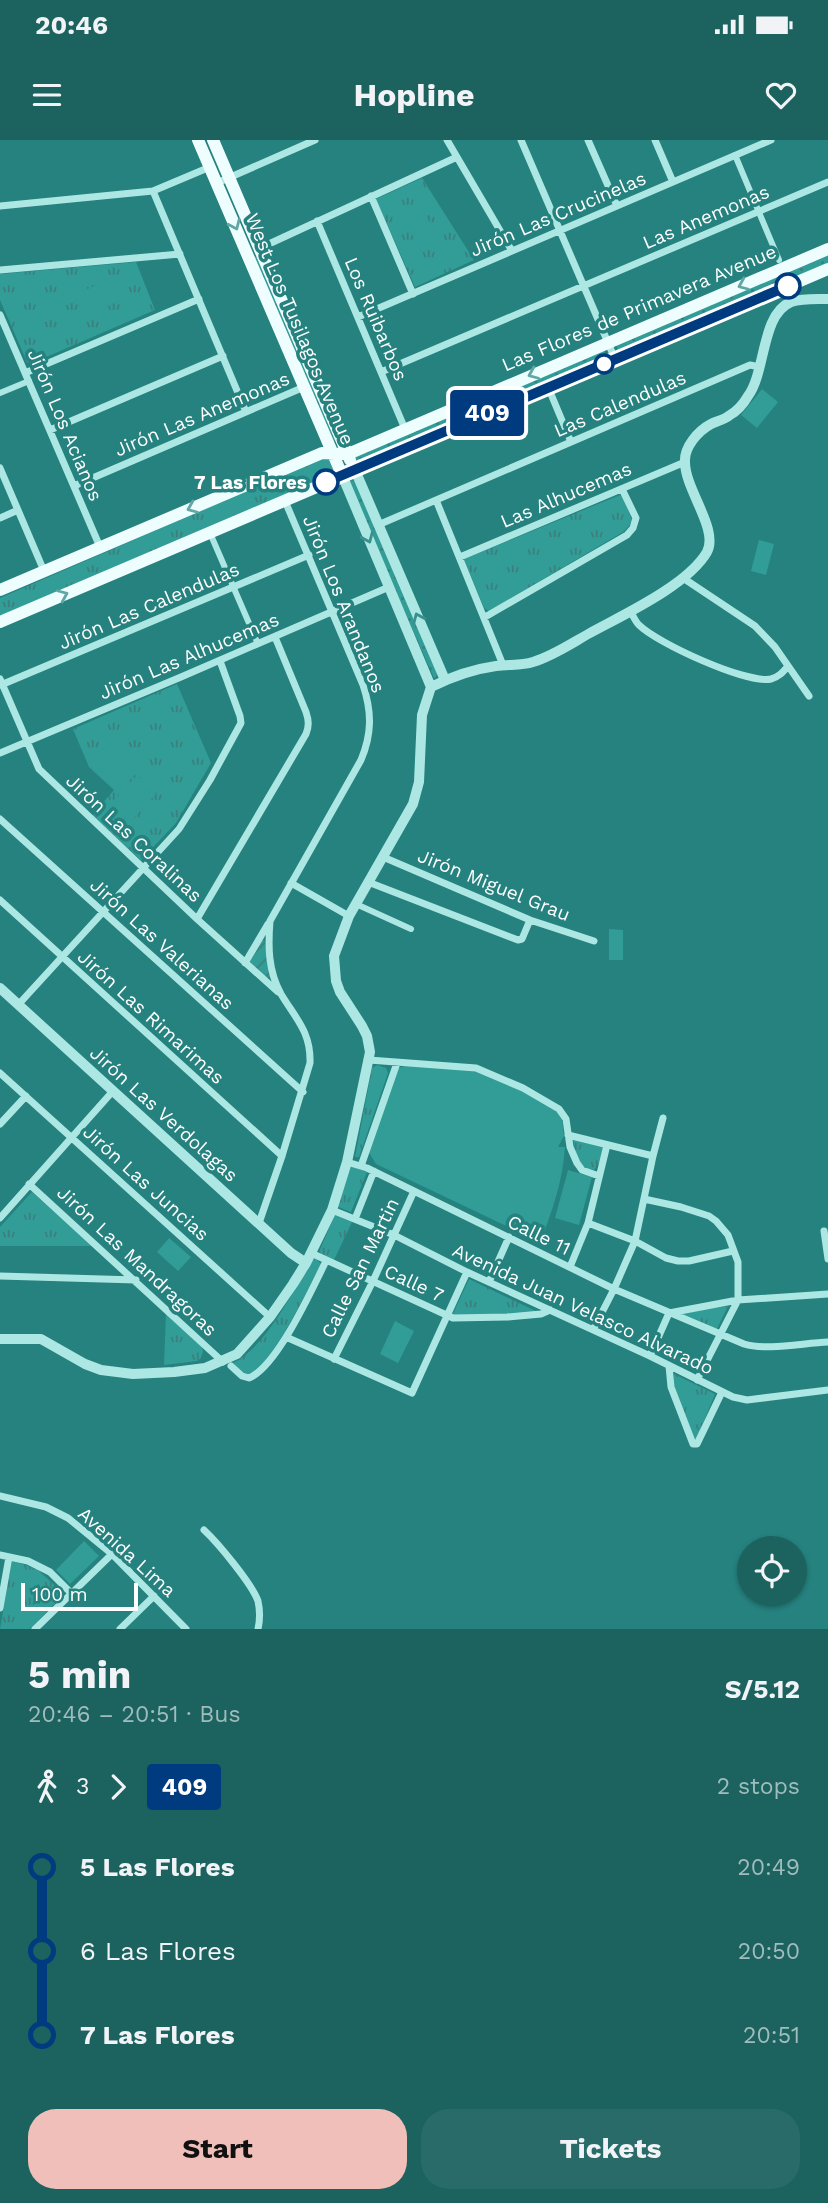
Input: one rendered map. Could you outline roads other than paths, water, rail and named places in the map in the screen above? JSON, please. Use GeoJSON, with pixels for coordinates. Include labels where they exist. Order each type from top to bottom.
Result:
{"type":"FeatureCollection","features":[{"type":"Feature","properties":{"kind":"main road","name":"West Los Tusilagos Avenue"},"geometry":{"type":"LineString","coordinates":[[198,140],[210,167],[223,181]]}},
{"type":"Feature","properties":{"kind":"main road","name":"West Los Tusilagos Avenue"},"geometry":{"type":"LineString","coordinates":[[213,140],[223,181],[355,470]]}},
{"type":"Feature","properties":{"kind":"main road","name":"Las Flores de Primavera Avenue"},"geometry":{"type":"LineString","coordinates":[[0,590],[322,453],[348,454],[828,249]]}},
{"type":"Feature","properties":{"kind":"main road","name":"West Los Tusilagos Avenue"},"geometry":{"type":"LineString","coordinates":[[254,251],[304,387],[342,475]]}},
{"type":"Feature","properties":{"kind":"main road","name":"Las Flores de Primavera Avenue"},"geometry":{"type":"LineString","coordinates":[[0,622],[828,269]]}},
{"type":"Feature","properties":{"kind":"street"},"geometry":{"type":"LineString","coordinates":[[289,140],[293,150]]}},
{"type":"Feature","properties":{"kind":"street"},"geometry":{"type":"LineString","coordinates":[[223,181],[315,140]]}},
{"type":"Feature","properties":{"kind":"street"},"geometry":{"type":"LineString","coordinates":[[447,140],[512,251]]}},
{"type":"Feature","properties":{"kind":"street"},"geometry":{"type":"LineString","coordinates":[[521,140],[615,359]]}},
{"type":"Feature","properties":{"kind":"street"},"geometry":{"type":"LineString","coordinates":[[588,140],[617,206]]}},
{"type":"Feature","properties":{"kind":"street"},"geometry":{"type":"LineString","coordinates":[[655,140],[673,182]]}},
{"type":"Feature","properties":{"kind":"street","name":"Jirón Las Crucinelas"},"geometry":{"type":"LineString","coordinates":[[358,317],[771,140]]}},
{"type":"Feature","properties":{"kind":"street"},"geometry":{"type":"LineString","coordinates":[[735,155],[779,260]]}},
{"type":"Feature","properties":{"kind":"street"},"geometry":{"type":"LineString","coordinates":[[254,251],[457,157]]}},
{"type":"Feature","properties":{"kind":"street"},"geometry":{"type":"LineString","coordinates":[[0,206],[153,191],[210,167]]}},
{"type":"Feature","properties":{"kind":"street","name":"Las Anemonas"},"geometry":{"type":"LineString","coordinates":[[585,286],[828,182]]}},
{"type":"Feature","properties":{"kind":"street"},"geometry":{"type":"LineString","coordinates":[[153,191],[246,412]]}},
{"type":"Feature","properties":{"kind":"street"},"geometry":{"type":"LineString","coordinates":[[371,196],[413,294]]}},
{"type":"Feature","properties":{"kind":"street","name":"Los Ruibarbos"},"geometry":{"type":"LineString","coordinates":[[317,221],[405,429]]}},
{"type":"Feature","properties":{"kind":"street"},"geometry":{"type":"LineString","coordinates":[[0,270],[180,254]]}},
{"type":"Feature","properties":{"kind":"street"},"geometry":{"type":"LineString","coordinates":[[381,372],[585,286]]}},
{"type":"Feature","properties":{"kind":"street"},"geometry":{"type":"LineString","coordinates":[[0,393],[27,377],[199,299]]}},
{"type":"Feature","properties":{"kind":"street"},"geometry":{"type":"LineString","coordinates":[[0,1339],[41,1339],[101,1370],[145,1374],[189,1371],[227,1364],[270,1317],[309,1258],[332,1210],[347,1162],[370,1052],[367,1036],[345,1002],[336,981],[334,956],[349,916],[409,812],[416,794],[422,715],[431,687],[479,669],[537,662],[630,611],[683,578],[703,559],[709,549],[710,537],[690,488],[685,462],[689,447],[700,432],[730,415],[748,398],[771,326],[782,308],[803,299],[828,299]]}},
{"type":"Feature","properties":{"kind":"street","name":"Jirón Los Acianos"},"geometry":{"type":"LineString","coordinates":[[0,315],[100,547]]}},
{"type":"Feature","properties":{"kind":"street"},"geometry":{"type":"LineString","coordinates":[[50,430],[223,356]]}},
{"type":"Feature","properties":{"kind":"street","name":"Las Calendulas"},"geometry":{"type":"LineString","coordinates":[[378,525],[750,365],[760,367]]}},
{"type":"Feature","properties":{"kind":"street","name":"Jirón Las Anemonas"},"geometry":{"type":"LineString","coordinates":[[74,486],[304,387]]}},
{"type":"Feature","properties":{"kind":"street"},"geometry":{"type":"LineString","coordinates":[[548,387],[571,442]]}},
{"type":"Feature","properties":{"kind":"street","name":"Las Alhucemas"},"geometry":{"type":"LineString","coordinates":[[460,557],[685,462]]}},
{"type":"Feature","properties":{"kind":"street"},"geometry":{"type":"LineString","coordinates":[[0,468],[44,571]]}},
{"type":"Feature","properties":{"kind":"street","name":"West Los Tusilagos Avenue"},"geometry":{"type":"LineString","coordinates":[[355,470],[444,680]]}},
{"type":"Feature","properties":{"kind":"street","name":"West Los Tusilagos Avenue"},"geometry":{"type":"LineString","coordinates":[[342,475],[431,687]]}},
{"type":"Feature","properties":{"kind":"street"},"geometry":{"type":"LineString","coordinates":[[485,617],[634,528],[636,518],[622,489]]}},
{"type":"Feature","properties":{"kind":"street"},"geometry":{"type":"LineString","coordinates":[[436,500],[503,665]]}},
{"type":"Feature","properties":{"kind":"street","name":"Jirón Los Arandanos"},"geometry":{"type":"LineString","coordinates":[[259,1223],[303,1092],[310,1063],[310,1049],[299,1020],[282,995],[269,962],[270,921],[361,760],[369,740],[370,715],[369,702],[333,611],[285,501]]}},
{"type":"Feature","properties":{"kind":"street"},"geometry":{"type":"LineString","coordinates":[[0,518],[18,510]]}},
{"type":"Feature","properties":{"kind":"street"},"geometry":{"type":"LineString","coordinates":[[209,532],[258,644]]}},
{"type":"Feature","properties":{"kind":"street","name":"Jirón Las Calendulas"},"geometry":{"type":"LineString","coordinates":[[1,683],[309,555]]}},
{"type":"Feature","properties":{"kind":"street"},"geometry":{"type":"LineString","coordinates":[[683,578],[755,626],[775,647],[809,696]]}},
{"type":"Feature","properties":{"kind":"street","name":"Jirón Las Alhucemas"},"geometry":{"type":"LineString","coordinates":[[0,753],[389,587]]}},
{"type":"Feature","properties":{"kind":"street"},"geometry":{"type":"LineString","coordinates":[[630,611],[639,625],[715,667],[762,680],[773,679],[788,666]]}},
{"type":"Feature","properties":{"kind":"street"},"geometry":{"type":"LineString","coordinates":[[197,919],[306,734],[309,720],[275,637]]}},
{"type":"Feature","properties":{"kind":"street"},"geometry":{"type":"LineString","coordinates":[[18,1005],[179,829],[239,728],[240,716],[220,661]]}},
{"type":"Feature","properties":{"kind":"street","name":"Jirón Las Coralinas"},"geometry":{"type":"LineString","coordinates":[[1,683],[39,769],[197,919],[282,995]]}},
{"type":"Feature","properties":{"kind":"street","name":"Jirón Las Valerianas"},"geometry":{"type":"LineString","coordinates":[[0,819],[303,1092]]}},
{"type":"Feature","properties":{"kind":"street","name":"Jirón Miguel Grau"},"geometry":{"type":"LineString","coordinates":[[383,858],[530,920],[594,941]]}},
{"type":"Feature","properties":{"kind":"street"},"geometry":{"type":"LineString","coordinates":[[368,882],[518,940],[522,939],[530,920]]}},
{"type":"Feature","properties":{"kind":"street"},"geometry":{"type":"LineString","coordinates":[[291,883],[349,916]]}},
{"type":"Feature","properties":{"kind":"street","name":"Jirón Las Rimarimas"},"geometry":{"type":"LineString","coordinates":[[0,900],[282,1156]]}},
{"type":"Feature","properties":{"kind":"street"},"geometry":{"type":"LineString","coordinates":[[356,904],[411,929]]}},
{"type":"Feature","properties":{"kind":"street"},"geometry":{"type":"LineString","coordinates":[[245,963],[270,921]]}},
{"type":"Feature","properties":{"kind":"street","name":"Jirón Las Verdolagas"},"geometry":{"type":"LineString","coordinates":[[0,988],[291,1253],[309,1258]]}},
{"type":"Feature","properties":{"kind":"street"},"geometry":{"type":"LineString","coordinates":[[369,1060],[477,1068],[494,1074],[559,1108],[566,1119],[577,1163],[582,1170],[599,1176]]}},
{"type":"Feature","properties":{"kind":"street"},"geometry":{"type":"LineString","coordinates":[[361,1166],[397,1063]]}},
{"type":"Feature","properties":{"kind":"street","name":"Jirón Las Juncias"},"geometry":{"type":"LineString","coordinates":[[0,1073],[270,1317]]}},
{"type":"Feature","properties":{"kind":"street"},"geometry":{"type":"LineString","coordinates":[[0,1218],[113,1091]]}},
{"type":"Feature","properties":{"kind":"street"},"geometry":{"type":"LineString","coordinates":[[0,1124],[26,1096]]}},
{"type":"Feature","properties":{"kind":"street"},"geometry":{"type":"LineString","coordinates":[[593,1330],[635,1241],[663,1118]]}},
{"type":"Feature","properties":{"kind":"street"},"geometry":{"type":"LineString","coordinates":[[568,1135],[653,1156]]}},
{"type":"Feature","properties":{"kind":"street"},"geometry":{"type":"LineString","coordinates":[[570,1267],[588,1223],[607,1145]]}},
{"type":"Feature","properties":{"kind":"street","name":"Calle 11"},"geometry":{"type":"LineString","coordinates":[[347,1162],[374,1171],[614,1289],[753,1347],[828,1342]]}},
{"type":"Feature","properties":{"kind":"street"},"geometry":{"type":"LineString","coordinates":[[355,1219],[374,1171]]}},
{"type":"Feature","properties":{"kind":"street","name":"Jirón Las Mandragoras"},"geometry":{"type":"LineString","coordinates":[[29,1184],[227,1364]]}},
{"type":"Feature","properties":{"kind":"street","name":"Calle San Martin"},"geometry":{"type":"LineString","coordinates":[[334,1359],[414,1191]]}},
{"type":"Feature","properties":{"kind":"street"},"geometry":{"type":"LineString","coordinates":[[644,1199],[709,1216],[728,1235],[738,1262],[738,1300],[697,1380]]}},
{"type":"Feature","properties":{"kind":"street","name":"Avenida Juan Velasco Alvarado"},"geometry":{"type":"LineString","coordinates":[[332,1210],[394,1236],[733,1397],[747,1400],[828,1390]]}},
{"type":"Feature","properties":{"kind":"street"},"geometry":{"type":"LineString","coordinates":[[588,1223],[678,1261],[733,1251]]}},
{"type":"Feature","properties":{"kind":"street"},"geometry":{"type":"LineString","coordinates":[[824,1231],[828,1259]]}},
{"type":"Feature","properties":{"kind":"street"},"geometry":{"type":"LineString","coordinates":[[489,1282],[509,1237]]}},
{"type":"Feature","properties":{"kind":"street","name":"Calle 7"},"geometry":{"type":"LineString","coordinates":[[309,1258],[326,1261],[453,1318],[507,1317],[550,1310]]}},
{"type":"Feature","properties":{"kind":"street"},"geometry":{"type":"LineString","coordinates":[[227,1364],[244,1378],[255,1376],[262,1370],[286,1337],[326,1261]]}},
{"type":"Feature","properties":{"kind":"street"},"geometry":{"type":"LineString","coordinates":[[286,1337],[412,1393],[467,1272]]}},
{"type":"Feature","properties":{"kind":"street"},"geometry":{"type":"LineString","coordinates":[[0,1276],[136,1280]]}},
{"type":"Feature","properties":{"kind":"street"},"geometry":{"type":"LineString","coordinates":[[650,1356],[669,1313],[738,1300],[828,1294]]}},
{"type":"Feature","properties":{"kind":"street"},"geometry":{"type":"LineString","coordinates":[[669,1366],[671,1387],[693,1444],[697,1444],[722,1392]]}},
{"type":"Feature","properties":{"kind":"street","name":"Avenida Lima"},"geometry":{"type":"LineString","coordinates":[[0,1496],[35,1503],[68,1518],[112,1554],[186,1629]]}},
{"type":"Feature","properties":{"kind":"street"},"geometry":{"type":"LineString","coordinates":[[204,1530],[238,1569],[258,1601],[258,1629]]}},
{"type":"Feature","properties":{"kind":"street"},"geometry":{"type":"LineString","coordinates":[[35,1629],[112,1554]]}},
{"type":"Feature","properties":{"kind":"street"},"geometry":{"type":"LineString","coordinates":[[0,1555],[28,1561],[50,1572],[71,1593]]}},
{"type":"Feature","properties":{"kind":"street"},"geometry":{"type":"LineString","coordinates":[[0,1608],[9,1557]]}},
{"type":"Feature","properties":{"kind":"street"},"geometry":{"type":"LineString","coordinates":[[120,1629],[153,1596]]}},
{"type":"Feature","properties":{"kind":"place","name":"7 Las Flores"},"geometry":{"type":"Point","coordinates":[326,482]}}]}
